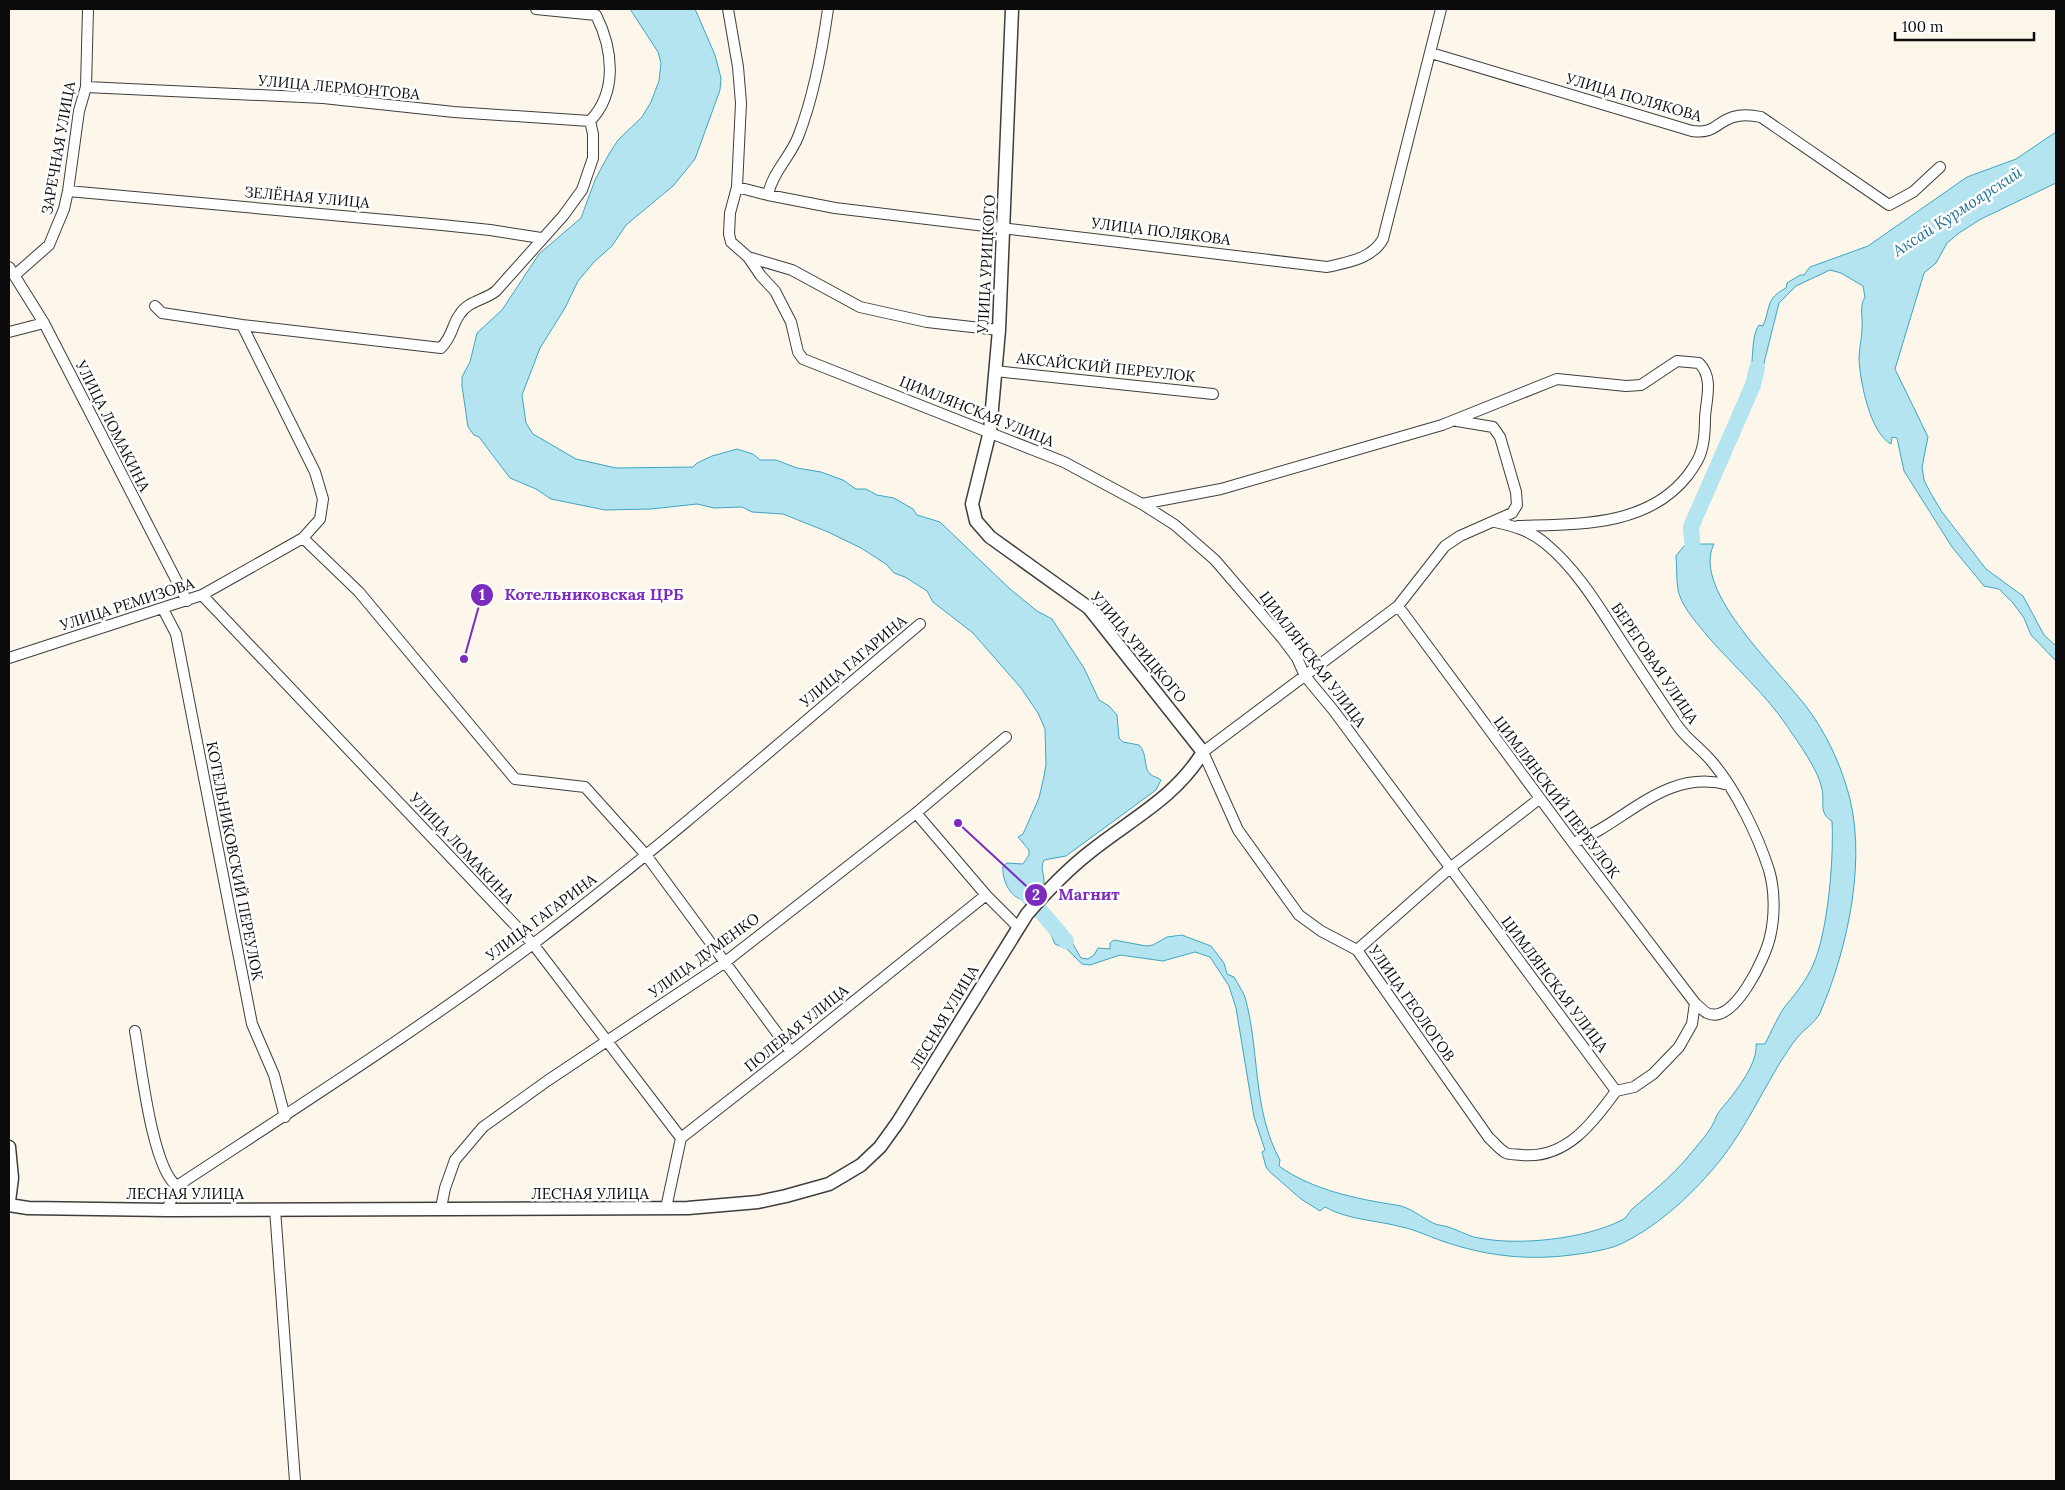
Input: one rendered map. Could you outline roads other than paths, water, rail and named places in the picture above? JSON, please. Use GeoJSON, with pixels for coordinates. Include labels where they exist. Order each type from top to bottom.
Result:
{"type":"FeatureCollection","features":[{"type":"Feature","properties":{"kind":"street","name":"ЗАРЕЧНАЯ УЛИЦА"},"geometry":{"type":"LineString","coordinates":[[12,271],[49,245],[59,226],[68,191],[79,111],[86,86],[88,9]]}},
{"type":"Feature","properties":{"kind":"street"},"geometry":{"type":"LineString","coordinates":[[155,306],[162,313],[242,325],[441,348],[451,338],[459,314],[470,304],[488,298],[496,291],[541,238],[563,216],[582,190],[593,158],[593,134],[590,121],[599,111],[610,81],[606,42],[596,15],[536,9]]}},
{"type":"Feature","properties":{"kind":"street","name":"ЦИМЛЯНСКАЯ УЛИЦА"},"geometry":{"type":"LineString","coordinates":[[728,9],[738,67],[741,103],[737,187],[730,213],[729,234],[731,242],[748,257],[761,276],[775,290],[791,322],[798,352],[803,359],[990,431],[1064,462],[1142,504],[1190,536],[1215,560],[1282,638],[1297,658],[1305,676],[1616,1091]]}},
{"type":"Feature","properties":{"kind":"street"},"geometry":{"type":"LineString","coordinates":[[768,195],[774,178],[797,139],[808,110],[828,9]]}},
{"type":"Feature","properties":{"kind":"street","name":"УЛИЦА УРИЦКОГО"},"geometry":{"type":"LineString","coordinates":[[1012,9],[999,330],[990,431],[972,504],[974,515],[980,528],[990,537],[1089,608],[1203,752]]}},
{"type":"Feature","properties":{"kind":"street","name":"УЛИЦА ПОЛЯКОВА"},"geometry":{"type":"LineString","coordinates":[[737,187],[835,208],[1327,267],[1358,259],[1378,248],[1384,239],[1432,53],[1441,9]]}},
{"type":"Feature","properties":{"kind":"street","name":"УЛИЦА ПОЛЯКОВА"},"geometry":{"type":"LineString","coordinates":[[1432,53],[1692,131],[1710,131],[1733,117],[1742,115],[1761,117],[1889,205],[1913,192],[1940,168]]}},
{"type":"Feature","properties":{"kind":"street","name":"УЛИЦА ЛЕРМОНТОВА"},"geometry":{"type":"LineString","coordinates":[[86,86],[323,98],[454,112],[590,121]]}},
{"type":"Feature","properties":{"kind":"street","name":"ЗЕЛЁНАЯ УЛИЦА"},"geometry":{"type":"LineString","coordinates":[[68,191],[480,228],[541,238]]}},
{"type":"Feature","properties":{"kind":"street"},"geometry":{"type":"LineString","coordinates":[[748,257],[792,270],[860,307],[927,322],[999,330]]}},
{"type":"Feature","properties":{"kind":"street","name":"УЛИЦА ЛОМАКИНА"},"geometry":{"type":"LineString","coordinates":[[12,271],[44,322],[187,601]]}},
{"type":"Feature","properties":{"kind":"street"},"geometry":{"type":"LineString","coordinates":[[9,332],[44,322]]}},
{"type":"Feature","properties":{"kind":"street","name":"УЛИЦА РЕМИЗОВА"},"geometry":{"type":"LineString","coordinates":[[9,658],[202,596],[303,538],[320,518],[322,499],[317,481],[242,325]]}},
{"type":"Feature","properties":{"kind":"street"},"geometry":{"type":"LineString","coordinates":[[1142,504],[1221,489],[1458,421],[1557,379],[1626,386],[1641,385],[1652,380],[1677,361],[1699,363],[1705,369],[1708,386],[1701,454],[1682,482],[1667,496],[1628,516],[1606,521],[1518,526]]}},
{"type":"Feature","properties":{"kind":"street","name":"АКСАЙСКИЙ ПЕРЕУЛОК"},"geometry":{"type":"LineString","coordinates":[[995,371],[1213,394]]}},
{"type":"Feature","properties":{"kind":"street"},"geometry":{"type":"LineString","coordinates":[[1203,752],[1398,606],[1445,546],[1460,536],[1512,513],[1517,505],[1516,492],[1500,437],[1493,428],[1458,421]]}},
{"type":"Feature","properties":{"kind":"street","name":"БЕРЕГОВАЯ УЛИЦА"},"geometry":{"type":"LineString","coordinates":[[1495,522],[1518,526],[1546,544],[1589,591],[1678,727],[1712,762],[1729,784],[1769,870],[1773,892],[1770,937],[1764,960],[1755,976],[1732,1005],[1712,1014],[1707,1013],[1695,1003]]}},
{"type":"Feature","properties":{"kind":"street"},"geometry":{"type":"LineString","coordinates":[[303,538],[359,592],[515,779],[585,787],[646,855],[791,1052]]}},
{"type":"Feature","properties":{"kind":"street","name":"УЛИЦА ЛОМАКИНА"},"geometry":{"type":"LineString","coordinates":[[202,596],[533,944],[609,1041],[681,1138]]}},
{"type":"Feature","properties":{"kind":"street","name":"ЦИМЛЯНСКИЙ ПЕРЕУЛОК"},"geometry":{"type":"LineString","coordinates":[[1398,606],[1539,799],[1695,1003]]}},
{"type":"Feature","properties":{"kind":"street","name":"КОТЕЛЬНИКОВСКИЙ ПЕРЕУЛОК"},"geometry":{"type":"LineString","coordinates":[[163,609],[176,634],[252,1024],[274,1075],[285,1117]]}},
{"type":"Feature","properties":{"kind":"street","name":"УЛИЦА ГАГАРИНА"},"geometry":{"type":"LineString","coordinates":[[177,1186],[285,1117],[404,1037],[533,944],[646,855],[920,624]]}},
{"type":"Feature","properties":{"kind":"street","name":"УЛИЦА ДУМЕНКО"},"geometry":{"type":"LineString","coordinates":[[441,1208],[445,1188],[456,1160],[483,1127],[724,963],[916,813],[1006,737]]}},
{"type":"Feature","properties":{"kind":"street","name":"ЛЕСНАЯ УЛИЦА"},"geometry":{"type":"LineString","coordinates":[[9,1204],[28,1208],[167,1210],[666,1208],[758,1202],[829,1184],[856,1169],[880,1147],[898,1122],[1027,914],[1045,894],[1089,853],[1170,794],[1192,769],[1203,752]]}},
{"type":"Feature","properties":{"kind":"street","name":"УЛИЦА ГЕОЛОГОВ"},"geometry":{"type":"LineString","coordinates":[[1203,752],[1238,830],[1299,915],[1321,932],[1357,950],[1489,1138],[1506,1153],[1531,1156],[1556,1150],[1576,1139],[1596,1118],[1616,1091]]}},
{"type":"Feature","properties":{"kind":"street"},"geometry":{"type":"LineString","coordinates":[[1573,843],[1595,834],[1631,808],[1651,797],[1689,782],[1706,780],[1729,784]]}},
{"type":"Feature","properties":{"kind":"street"},"geometry":{"type":"LineString","coordinates":[[1357,950],[1450,868],[1539,799]]}},
{"type":"Feature","properties":{"kind":"street"},"geometry":{"type":"LineString","coordinates":[[916,813],[986,894],[1018,927]]}},
{"type":"Feature","properties":{"kind":"street","name":"ПОЛЕВАЯ УЛИЦА"},"geometry":{"type":"LineString","coordinates":[[681,1138],[791,1052],[986,894]]}},
{"type":"Feature","properties":{"kind":"street"},"geometry":{"type":"LineString","coordinates":[[1616,1091],[1634,1087],[1653,1074],[1679,1048],[1692,1024],[1695,1003]]}},
{"type":"Feature","properties":{"kind":"street"},"geometry":{"type":"LineString","coordinates":[[135,1031],[156,1144],[165,1172],[171,1182],[177,1186],[167,1210]]}},
{"type":"Feature","properties":{"kind":"street"},"geometry":{"type":"LineString","coordinates":[[666,1208],[681,1138]]}},
{"type":"Feature","properties":{"kind":"street"},"geometry":{"type":"LineString","coordinates":[[9,1147],[12,1178],[9,1200]]}},
{"type":"Feature","properties":{"kind":"street"},"geometry":{"type":"LineString","coordinates":[[274,1209],[295,1481]]}},
{"type":"Feature","properties":{"kind":"water"},"geometry":{"type":"Polygon","coordinates":[[[630,9],[695,9],[715,55],[721,78],[720,90],[695,159],[673,186],[626,225],[612,246],[594,262],[578,281],[565,308],[540,348],[522,395],[526,423],[533,434],[576,459],[616,468],[693,467],[712,456],[737,449],[753,454],[760,460],[776,460],[797,468],[821,472],[843,480],[856,489],[866,489],[877,495],[894,498],[913,509],[917,515],[940,522],[1010,589],[1037,611],[1052,619],[1084,668],[1099,700],[1109,706],[1117,715],[1119,738],[1123,742],[1139,745],[1144,752],[1148,771],[1151,775],[1161,780],[1156,790],[1066,856],[1044,860],[1042,864],[1043,886],[1034,897],[1027,900],[1014,896],[1009,890],[1003,875],[1003,866],[1007,863],[1023,864],[1029,855],[1029,850],[1018,837],[1023,834],[1039,798],[1046,765],[1045,729],[1038,713],[1021,688],[973,633],[933,602],[927,591],[905,577],[894,573],[886,564],[861,548],[783,514],[752,512],[742,507],[714,508],[697,504],[651,509],[605,510],[551,499],[536,489],[510,478],[479,437],[474,435],[468,427],[462,377],[470,362],[477,333],[502,310],[539,254],[581,218],[595,180],[609,154],[618,140],[642,117],[651,102],[659,81],[661,63],[658,52],[630,9]]]}},
{"type":"Feature","properties":{"kind":"water","name":"Аксай Курмоярский"},"geometry":{"type":"Polygon","coordinates":[[[2056,132],[2056,183],[1981,219],[1959,233],[1947,243],[1936,263],[1924,273],[1895,369],[1928,437],[1922,467],[1924,480],[1930,492],[1942,512],[1986,569],[2023,596],[2044,635],[2056,646],[2056,661],[2031,635],[2024,618],[2013,603],[1999,589],[1984,586],[1952,547],[1904,471],[1897,438],[1892,437],[1891,444],[1877,429],[1864,393],[1859,359],[1862,308],[1865,297],[1863,286],[1841,273],[1830,270],[1796,286],[1779,303],[1757,391],[1749,386],[1756,330],[1759,325],[1763,326],[1772,300],[1779,292],[1786,288],[1787,283],[1800,275],[1804,275],[1810,267],[1868,246],[1967,177],[2016,159],[2056,132]]]}},
{"type":"Feature","properties":{"kind":"water"},"geometry":{"type":"Polygon","coordinates":[[[1690,544],[1714,544],[1710,563],[1715,584],[1726,607],[1742,630],[1808,709],[1830,746],[1846,785],[1853,812],[1856,841],[1852,900],[1839,960],[1820,1013],[1800,1035],[1781,1061],[1738,1135],[1712,1170],[1677,1206],[1651,1226],[1618,1245],[1607,1249],[1562,1256],[1511,1256],[1462,1247],[1407,1228],[1343,1215],[1325,1207],[1320,1211],[1301,1199],[1266,1167],[1262,1152],[1265,1150],[1254,1117],[1236,1008],[1229,986],[1210,957],[1195,952],[1163,961],[1120,955],[1090,965],[1082,964],[1067,949],[1055,944],[1049,930],[1053,924],[1060,923],[1065,928],[1061,933],[1070,939],[1081,958],[1088,959],[1094,955],[1098,948],[1110,949],[1110,943],[1114,940],[1146,946],[1153,945],[1167,937],[1182,935],[1211,946],[1224,963],[1227,974],[1234,977],[1245,997],[1250,1017],[1265,1121],[1271,1141],[1280,1160],[1279,1166],[1292,1174],[1335,1192],[1401,1206],[1435,1224],[1476,1237],[1495,1240],[1532,1241],[1571,1236],[1607,1227],[1624,1219],[1632,1209],[1667,1179],[1687,1158],[1708,1132],[1718,1113],[1744,1079],[1752,1065],[1756,1044],[1765,1044],[1782,1011],[1813,965],[1823,934],[1829,894],[1832,821],[1823,811],[1823,794],[1817,773],[1779,715],[1709,638],[1685,606],[1678,590],[1676,556],[1684,546],[1690,544]]]}},
{"type":"Feature","properties":{"kind":"waterway"},"geometry":{"type":"LineString","coordinates":[[1694,565],[1691,527],[1753,385],[1757,368]]}},
{"type":"Feature","properties":{"kind":"waterway"},"geometry":{"type":"LineString","coordinates":[[1024,881],[1021,888],[1066,941]]}},
{"type":"Feature","properties":{"kind":"place","name":"Котельниковская ЦРБ"},"geometry":{"type":"Point","coordinates":[464,659]}},
{"type":"Feature","properties":{"kind":"place","name":"Магнит"},"geometry":{"type":"Point","coordinates":[958,823]}}]}
